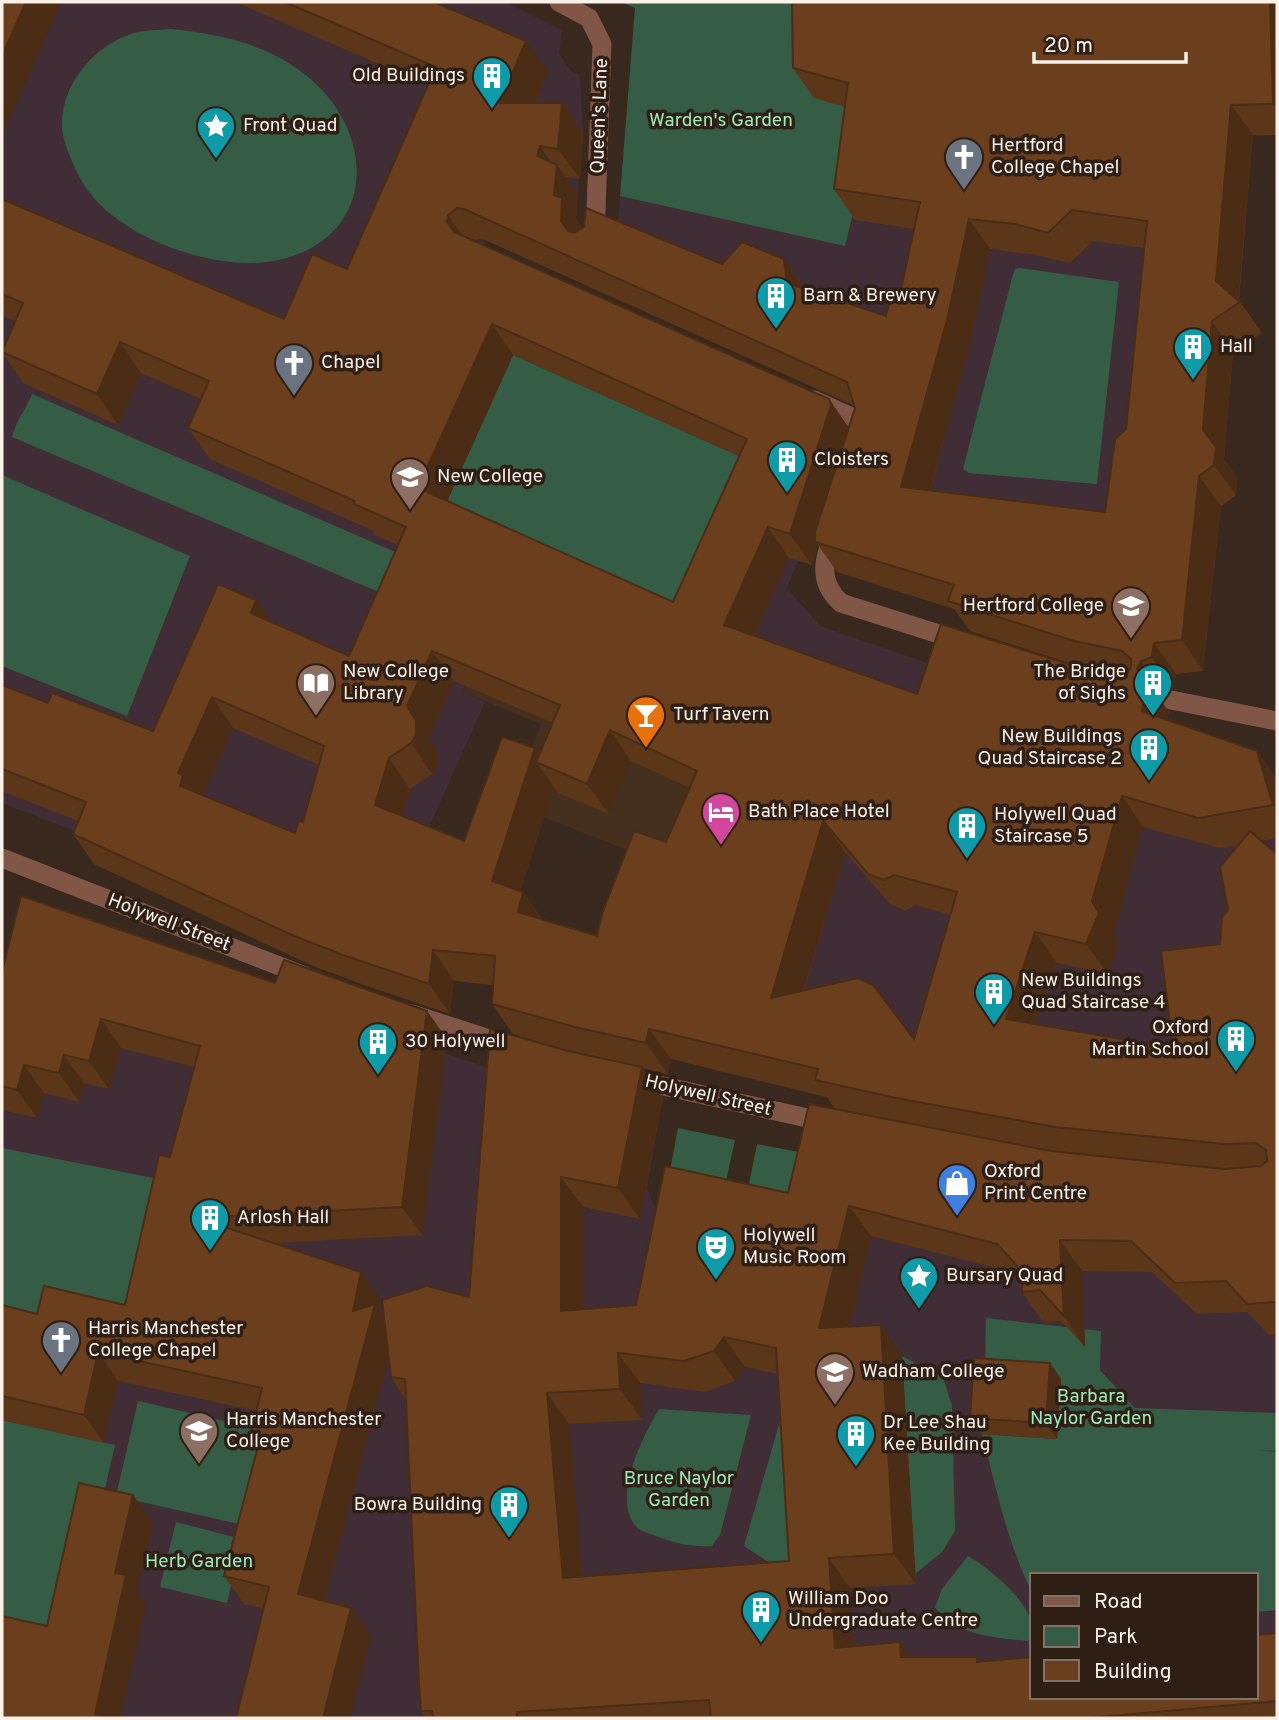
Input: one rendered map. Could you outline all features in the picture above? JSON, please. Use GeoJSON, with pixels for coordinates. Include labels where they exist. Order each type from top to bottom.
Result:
{"type":"FeatureCollection","features":[{"type":"Feature","properties":{"kind":"street","name":"Queen's Lane"},"geometry":{"type":"LineString","coordinates":[[559,2],[589,18],[602,44],[595,251]]}},
{"type":"Feature","properties":{"kind":"street"},"geometry":{"type":"LineString","coordinates":[[796,392],[860,421],[865,435],[857,460]]}},
{"type":"Feature","properties":{"kind":"street"},"geometry":{"type":"LineString","coordinates":[[841,510],[824,561],[823,576],[831,594],[841,603],[973,645]]}},
{"type":"Feature","properties":{"kind":"street"},"geometry":{"type":"LineString","coordinates":[[1171,700],[1277,721]]}},
{"type":"Feature","properties":{"kind":"street","name":"Holywell Street"},"geometry":{"type":"LineString","coordinates":[[2,858],[322,982]]}},
{"type":"Feature","properties":{"kind":"street"},"geometry":{"type":"LineString","coordinates":[[397,1009],[531,1052]]}},
{"type":"Feature","properties":{"kind":"street","name":"Holywell Street"},"geometry":{"type":"LineString","coordinates":[[604,1072],[849,1127]]}},
{"type":"Feature","properties":{"kind":"shaded area","name":"New College"},"geometry":{"type":"Polygon","coordinates":[[[2,2],[506,2],[562,30],[559,53],[571,71],[580,75],[583,133],[574,241],[615,260],[635,8],[622,2],[1277,2],[1277,135],[1252,136],[1238,311],[1251,323],[1249,341],[1233,352],[1224,460],[1237,477],[1236,495],[1221,507],[1203,671],[1176,674],[1163,742],[1277,782],[1277,972],[1183,982],[1195,1076],[1147,1071],[1134,1156],[1053,1144],[944,1118],[921,1121],[706,1068],[769,913],[814,785],[862,810],[919,829],[925,809],[1043,842],[1089,720],[1136,733],[1144,668],[852,577],[892,414],[643,308],[488,237],[475,265],[851,434],[787,588],[820,626],[1077,715],[1041,815],[986,793],[923,786],[865,790],[802,763],[796,728],[500,598],[463,691],[485,702],[415,859],[374,969],[164,897],[94,864],[103,842],[2,803],[2,2]]]}},
{"type":"Feature","properties":{"kind":"shaded area"},"geometry":{"type":"Polygon","coordinates":[[[500,597],[770,719],[655,861],[510,804],[541,724],[463,692],[500,597]]]}},
{"type":"Feature","properties":{"kind":"shaded area","name":"Wadham College"},"geometry":{"type":"Polygon","coordinates":[[[41,924],[658,1122],[647,1189],[656,1209],[1277,1216],[1277,1718],[2,1718],[2,1077],[41,924]]]}},
{"type":"Feature","properties":{"kind":"green space","name":"Warden's Garden"},"geometry":{"type":"Polygon","coordinates":[[[621,2],[813,2],[848,108],[853,213],[845,246],[620,196],[635,8],[621,2]]]}},
{"type":"Feature","properties":{"kind":"green space"},"geometry":{"type":"Polygon","coordinates":[[[171,29],[243,42],[277,56],[308,77],[331,101],[347,128],[356,156],[356,184],[348,210],[332,233],[307,250],[274,261],[222,261],[194,255],[138,233],[94,199],[71,160],[63,134],[63,112],[73,82],[93,57],[119,39],[138,32],[171,29]]]}},
{"type":"Feature","properties":{"kind":"green space"},"geometry":{"type":"Polygon","coordinates":[[[1015,269],[1119,282],[1097,484],[969,473],[963,469],[1013,274],[1015,269]]]}},
{"type":"Feature","properties":{"kind":"green space","name":"Cloisters"},"geometry":{"type":"Polygon","coordinates":[[[513,355],[768,469],[694,633],[439,519],[513,355]]]}},
{"type":"Feature","properties":{"kind":"green space"},"geometry":{"type":"Polygon","coordinates":[[[32,394],[425,565],[407,604],[12,437],[32,394]]]}},
{"type":"Feature","properties":{"kind":"green space"},"geometry":{"type":"Polygon","coordinates":[[[2,475],[190,556],[127,716],[2,666],[2,475]]]}},
{"type":"Feature","properties":{"kind":"green space"},"geometry":{"type":"Polygon","coordinates":[[[678,1128],[735,1140],[723,1195],[670,1170],[678,1128]]]}},
{"type":"Feature","properties":{"kind":"green space"},"geometry":{"type":"Polygon","coordinates":[[[757,1144],[810,1154],[802,1193],[746,1199],[757,1144]]]}},
{"type":"Feature","properties":{"kind":"green space"},"geometry":{"type":"Polygon","coordinates":[[[2,1148],[179,1183],[146,1332],[2,1329],[2,1148]]]}},
{"type":"Feature","properties":{"kind":"green space","name":"Barbara Naylor Garden"},"geometry":{"type":"Polygon","coordinates":[[[986,1318],[1101,1331],[1100,1370],[1135,1408],[1277,1413],[1277,1451],[1257,1450],[1277,1452],[1277,1610],[1258,1612],[1258,1573],[1030,1573],[1030,1588],[1009,1534],[982,1434],[1057,1439],[1061,1379],[985,1374],[986,1318]]]}},
{"type":"Feature","properties":{"kind":"green space"},"geometry":{"type":"Polygon","coordinates":[[[902,1356],[943,1377],[952,1406],[955,1531],[942,1552],[915,1574],[902,1356]]]}},
{"type":"Feature","properties":{"kind":"green space","name":"Bruce Naylor Garden"},"geometry":{"type":"Polygon","coordinates":[[[797,1362],[810,1575],[768,1562],[744,1546],[797,1362]]]}},
{"type":"Feature","properties":{"kind":"green space"},"geometry":{"type":"Polygon","coordinates":[[[138,1401],[264,1430],[243,1525],[116,1496],[138,1401]]]}},
{"type":"Feature","properties":{"kind":"green space","name":"Bruce Naylor Garden"},"geometry":{"type":"Polygon","coordinates":[[[659,1409],[751,1415],[720,1535],[712,1546],[685,1545],[646,1532],[635,1525],[629,1513],[628,1483],[632,1467],[659,1409]]]}},
{"type":"Feature","properties":{"kind":"green space"},"geometry":{"type":"Polygon","coordinates":[[[2,1420],[115,1445],[67,1654],[2,1640],[2,1420]]]}},
{"type":"Feature","properties":{"kind":"green space","name":"Herb Garden"},"geometry":{"type":"Polygon","coordinates":[[[176,1522],[234,1537],[239,1552],[227,1603],[160,1587],[176,1522]]]}},
{"type":"Feature","properties":{"kind":"green space"},"geometry":{"type":"Polygon","coordinates":[[[968,1556],[989,1570],[1023,1605],[1030,1618],[1028,1641],[990,1636],[953,1624],[935,1607],[942,1589],[968,1556]]]}},
{"type":"Feature","properties":{"kind":"building"},"geometry":{"type":"Polygon","coordinates":[[[2,2],[26,2],[2,56],[2,2]]]}},
{"type":"Feature","properties":{"kind":"building"},"geometry":{"type":"Polygon","coordinates":[[[285,2],[434,2],[526,41],[500,103],[562,103],[558,149],[540,146],[537,156],[557,165],[554,195],[562,198],[561,221],[568,231],[574,233],[584,227],[586,208],[722,264],[742,242],[784,259],[787,283],[886,316],[890,301],[898,303],[920,202],[834,189],[848,83],[793,68],[792,2],[1270,2],[1273,104],[1231,105],[1216,281],[1240,302],[1212,321],[1203,430],[1216,447],[1214,465],[1199,476],[1182,640],[1154,643],[1152,657],[1141,661],[1137,668],[1141,678],[1147,681],[1142,711],[1257,751],[1273,805],[1198,818],[1122,796],[1092,901],[1099,913],[1086,944],[1035,932],[1006,1019],[1173,1048],[1161,951],[1220,944],[1222,917],[1228,910],[1220,867],[1250,831],[1277,854],[1277,1302],[1247,1304],[1226,1281],[1175,1283],[1131,1241],[1060,1240],[1064,1316],[1040,1290],[1022,1292],[1023,1272],[997,1244],[849,1206],[819,1328],[881,1325],[894,1554],[829,1558],[835,1648],[900,1642],[901,1657],[977,1657],[977,1662],[1030,1657],[1030,1699],[1258,1699],[1258,1635],[1277,1633],[1277,1701],[1089,1718],[711,1718],[709,1700],[517,1712],[517,1718],[433,1718],[432,1711],[421,1711],[405,1379],[391,1377],[382,1300],[427,1286],[469,1297],[490,1029],[568,1051],[642,1067],[618,1188],[561,1177],[561,1311],[636,1305],[665,1166],[788,1193],[809,1104],[1051,1151],[1224,1169],[1261,1166],[1267,1161],[1266,1150],[1256,1143],[1225,1144],[1055,1127],[815,1080],[818,1069],[649,1029],[646,1043],[492,1004],[495,956],[433,950],[429,984],[343,955],[292,935],[73,834],[86,802],[2,769],[2,685],[48,703],[52,693],[153,731],[218,584],[256,600],[251,613],[349,656],[406,527],[354,504],[355,501],[188,428],[209,381],[120,342],[97,394],[2,352],[23,303],[2,294],[2,199],[284,319],[312,254],[347,269],[436,67],[285,2]],[[457,208],[448,215],[447,222],[454,232],[829,399],[831,405],[790,534],[768,527],[724,625],[917,694],[941,624],[1068,664],[1118,675],[1128,672],[1131,659],[1122,651],[1074,641],[948,601],[954,585],[815,542],[815,532],[855,408],[847,382],[464,209],[457,208]],[[1072,210],[1048,233],[1015,224],[969,219],[947,320],[901,487],[1105,512],[1115,439],[1126,429],[1147,221],[1072,210]],[[492,324],[418,488],[673,602],[747,439],[492,324]],[[432,651],[407,706],[416,721],[416,735],[411,743],[389,758],[375,805],[464,841],[502,737],[535,748],[492,881],[523,892],[518,912],[597,936],[602,914],[634,831],[666,842],[697,771],[610,730],[587,784],[536,762],[560,705],[432,651]],[[212,697],[178,773],[183,775],[180,786],[295,833],[299,820],[303,822],[324,746],[212,697]],[[823,821],[771,998],[858,978],[873,985],[914,1039],[957,892],[894,875],[884,880],[868,874],[823,821]],[[724,1337],[714,1351],[684,1361],[618,1353],[620,1389],[547,1393],[563,1578],[789,1561],[776,1348],[724,1337]]]}},
{"type":"Feature","properties":{"kind":"building"},"geometry":{"type":"Polygon","coordinates":[[[21,896],[275,983],[284,960],[427,1011],[402,1207],[197,1218],[361,1272],[353,1311],[375,1304],[298,1594],[351,1608],[323,1718],[236,1718],[269,1587],[224,1576],[261,1435],[251,1432],[262,1388],[98,1352],[84,1415],[2,1396],[2,1305],[37,1314],[44,1286],[125,1305],[159,1155],[170,1157],[200,1046],[101,1019],[89,1061],[64,1055],[59,1073],[24,1065],[17,1090],[2,1086],[2,972],[21,896]]]}},
{"type":"Feature","properties":{"kind":"building"},"geometry":{"type":"Polygon","coordinates":[[[974,1358],[1050,1363],[1046,1423],[970,1418],[974,1358]]]}},
{"type":"Feature","properties":{"kind":"building"},"geometry":{"type":"Polygon","coordinates":[[[79,1483],[133,1495],[115,1573],[126,1575],[95,1714],[110,1718],[2,1718],[2,1616],[47,1626],[79,1483]]]}},
{"type":"Feature","properties":{"kind":"place","name":"Old Buildings"},"geometry":{"type":"Point","coordinates":[492,110]}},
{"type":"Feature","properties":{"kind":"place","name":"Front Quad"},"geometry":{"type":"Point","coordinates":[216,160]}},
{"type":"Feature","properties":{"kind":"place","name":"Hertford College Chapel"},"geometry":{"type":"Point","coordinates":[964,191]}},
{"type":"Feature","properties":{"kind":"place","name":"Barn & Brewery"},"geometry":{"type":"Point","coordinates":[776,330]}},
{"type":"Feature","properties":{"kind":"place","name":"Hall"},"geometry":{"type":"Point","coordinates":[1193,381]}},
{"type":"Feature","properties":{"kind":"place","name":"Chapel"},"geometry":{"type":"Point","coordinates":[294,397]}},
{"type":"Feature","properties":{"kind":"place","name":"Cloisters"},"geometry":{"type":"Point","coordinates":[787,494]}},
{"type":"Feature","properties":{"kind":"place","name":"New College"},"geometry":{"type":"Point","coordinates":[410,511]}},
{"type":"Feature","properties":{"kind":"place","name":"Hertford College"},"geometry":{"type":"Point","coordinates":[1131,640]}},
{"type":"Feature","properties":{"kind":"place","name":"New College Library"},"geometry":{"type":"Point","coordinates":[316,717]}},
{"type":"Feature","properties":{"kind":"place","name":"The Bridge of Sighs"},"geometry":{"type":"Point","coordinates":[1153,717]}},
{"type":"Feature","properties":{"kind":"place","name":"Turf Tavern"},"geometry":{"type":"Point","coordinates":[646,749]}},
{"type":"Feature","properties":{"kind":"place","name":"New Buildings Quad Staircase 2"},"geometry":{"type":"Point","coordinates":[1149,782]}},
{"type":"Feature","properties":{"kind":"place","name":"Bath Place Hotel"},"geometry":{"type":"Point","coordinates":[721,846]}},
{"type":"Feature","properties":{"kind":"place","name":"Holywell Quad Staircase 5"},"geometry":{"type":"Point","coordinates":[967,860]}},
{"type":"Feature","properties":{"kind":"place","name":"New Buildings Quad Staircase 4"},"geometry":{"type":"Point","coordinates":[994,1026]}},
{"type":"Feature","properties":{"kind":"place","name":"Oxford Martin School"},"geometry":{"type":"Point","coordinates":[1236,1073]}},
{"type":"Feature","properties":{"kind":"place","name":"30 Holywell"},"geometry":{"type":"Point","coordinates":[378,1076]}},
{"type":"Feature","properties":{"kind":"place","name":"Oxford Print Centre"},"geometry":{"type":"Point","coordinates":[957,1217]}},
{"type":"Feature","properties":{"kind":"place","name":"Arlosh Hall"},"geometry":{"type":"Point","coordinates":[210,1252]}},
{"type":"Feature","properties":{"kind":"place","name":"Holywell Music Room"},"geometry":{"type":"Point","coordinates":[716,1281]}},
{"type":"Feature","properties":{"kind":"place","name":"Bursary Quad"},"geometry":{"type":"Point","coordinates":[919,1310]}},
{"type":"Feature","properties":{"kind":"place","name":"Harris Manchester College Chapel"},"geometry":{"type":"Point","coordinates":[61,1374]}},
{"type":"Feature","properties":{"kind":"place","name":"Wadham College"},"geometry":{"type":"Point","coordinates":[835,1406]}},
{"type":"Feature","properties":{"kind":"place","name":"Harris Manchester College"},"geometry":{"type":"Point","coordinates":[199,1465]}},
{"type":"Feature","properties":{"kind":"place","name":"Dr Lee Shau Kee Building"},"geometry":{"type":"Point","coordinates":[856,1468]}},
{"type":"Feature","properties":{"kind":"place","name":"Bowra Building"},"geometry":{"type":"Point","coordinates":[509,1539]}},
{"type":"Feature","properties":{"kind":"place","name":"William Doo Undergraduate Centre"},"geometry":{"type":"Point","coordinates":[761,1644]}}]}
